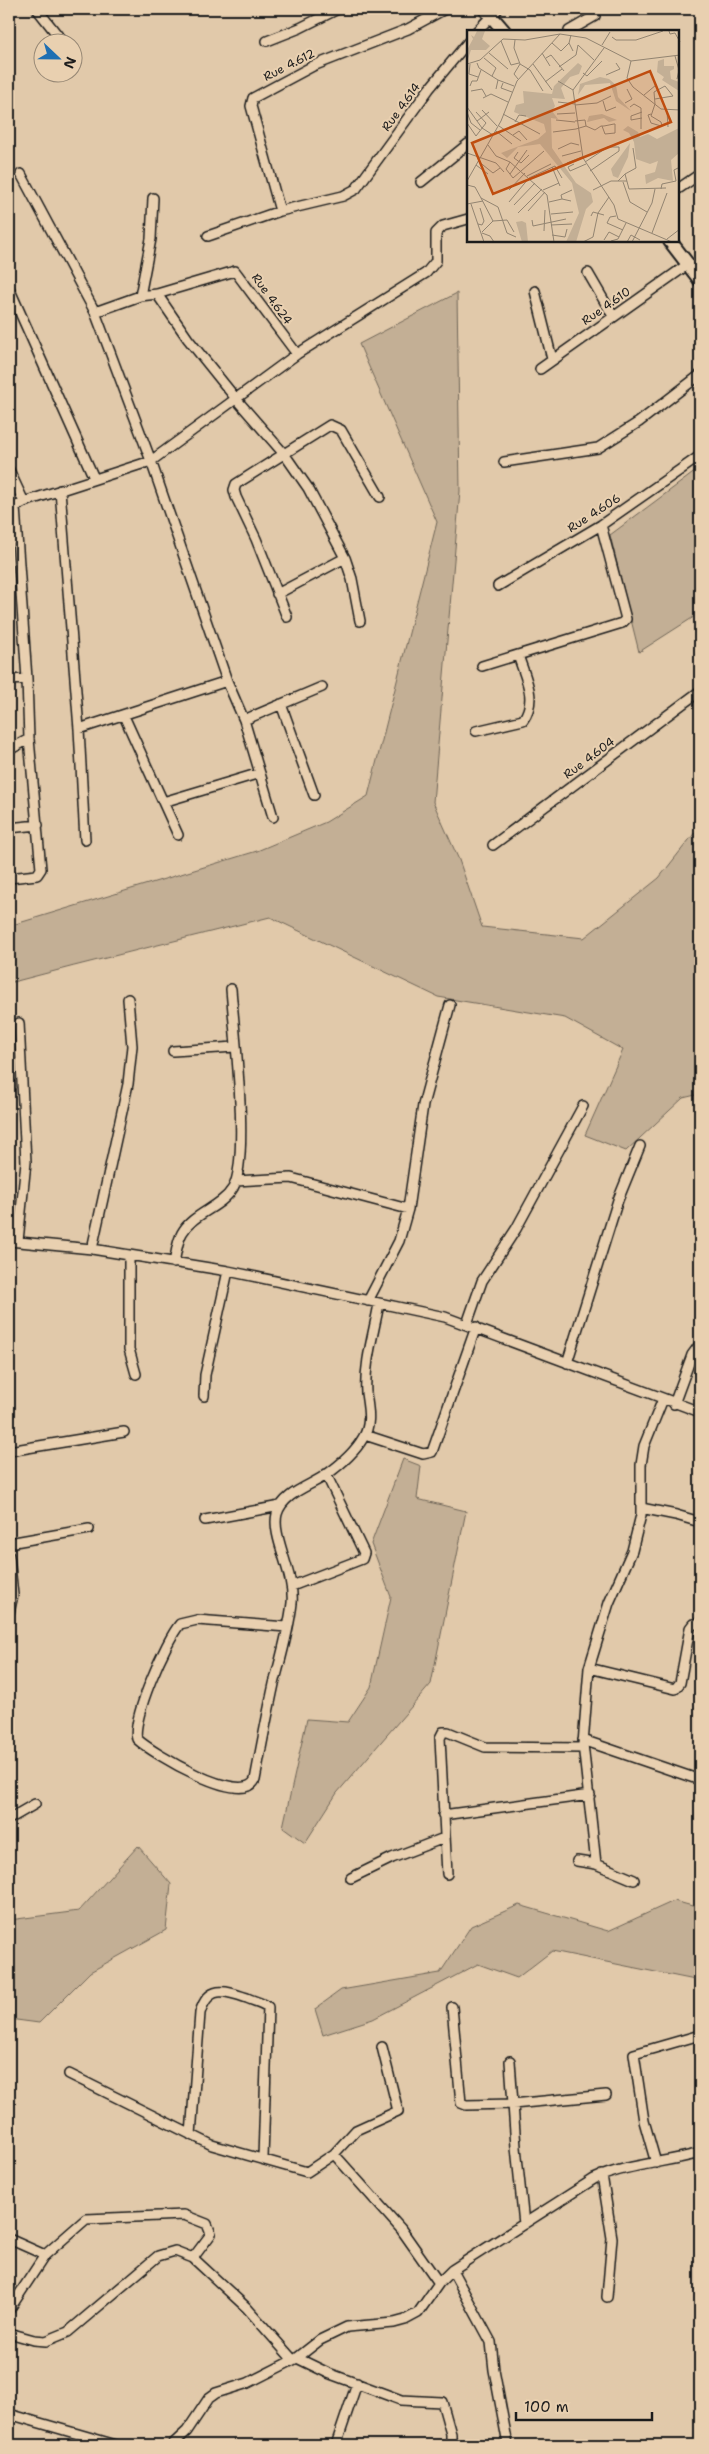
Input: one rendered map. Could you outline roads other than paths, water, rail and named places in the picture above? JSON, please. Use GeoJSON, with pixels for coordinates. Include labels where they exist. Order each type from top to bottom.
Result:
{"type":"FeatureCollection","features":[{"type":"Feature","properties":{"kind":"highway"},"geometry":{"type":"LineString","coordinates":[[491,11],[503,30]]}},
{"type":"Feature","properties":{"kind":"highway"},"geometry":{"type":"LineString","coordinates":[[671,242],[700,280]]}},
{"type":"Feature","properties":{"kind":"street"},"geometry":{"type":"LineString","coordinates":[[37,9],[55,32]]}},
{"type":"Feature","properties":{"kind":"street"},"geometry":{"type":"LineString","coordinates":[[267,41],[300,28],[338,9]]}},
{"type":"Feature","properties":{"kind":"street","name":"Rue 4.612"},"geometry":{"type":"LineString","coordinates":[[280,211],[250,106],[254,98],[313,66],[408,29],[445,9]]}},
{"type":"Feature","properties":{"kind":"street"},"geometry":{"type":"LineString","coordinates":[[477,30],[491,11]]}},
{"type":"Feature","properties":{"kind":"street"},"geometry":{"type":"LineString","coordinates":[[571,30],[595,16]]}},
{"type":"Feature","properties":{"kind":"street","name":"Rue 4.614"},"geometry":{"type":"LineString","coordinates":[[280,211],[344,196],[356,189],[429,89],[467,43]]}},
{"type":"Feature","properties":{"kind":"street"},"geometry":{"type":"LineString","coordinates":[[421,182],[467,145]]}},
{"type":"Feature","properties":{"kind":"street"},"geometry":{"type":"LineString","coordinates":[[21,174],[48,227],[65,252],[95,312],[151,461],[226,681],[244,720],[273,817]]}},
{"type":"Feature","properties":{"kind":"street"},"geometry":{"type":"LineString","coordinates":[[679,188],[700,174]]}},
{"type":"Feature","properties":{"kind":"street"},"geometry":{"type":"LineString","coordinates":[[140,296],[151,239],[153,198]]}},
{"type":"Feature","properties":{"kind":"street"},"geometry":{"type":"LineString","coordinates":[[208,236],[280,211]]}},
{"type":"Feature","properties":{"kind":"street"},"geometry":{"type":"LineString","coordinates":[[9,878],[40,873],[38,825],[29,739],[27,678],[12,509],[24,502],[151,461],[297,354],[426,273],[436,261],[436,233],[444,226],[467,219]]}},
{"type":"Feature","properties":{"kind":"street","name":"Rue 4.610"},"geometry":{"type":"LineString","coordinates":[[540,369],[687,265]]}},
{"type":"Feature","properties":{"kind":"street","name":"Rue 4.624"},"geometry":{"type":"LineString","coordinates":[[95,312],[140,296],[157,294],[234,271],[297,354]]}},
{"type":"Feature","properties":{"kind":"street"},"geometry":{"type":"LineString","coordinates":[[588,273],[613,316]]}},
{"type":"Feature","properties":{"kind":"street"},"geometry":{"type":"LineString","coordinates":[[9,288],[94,478]]}},
{"type":"Feature","properties":{"kind":"street"},"geometry":{"type":"LineString","coordinates":[[535,291],[552,359]]}},
{"type":"Feature","properties":{"kind":"street"},"geometry":{"type":"LineString","coordinates":[[157,294],[188,339],[236,400],[285,455],[308,488],[338,540],[352,579],[360,621]]}},
{"type":"Feature","properties":{"kind":"street"},"geometry":{"type":"LineString","coordinates":[[504,462],[598,448],[639,422],[700,375]]}},
{"type":"Feature","properties":{"kind":"street"},"geometry":{"type":"LineString","coordinates":[[287,617],[234,490],[241,480],[285,455],[330,425],[336,426],[341,430],[380,496]]}},
{"type":"Feature","properties":{"kind":"street","name":"Rue 4.606"},"geometry":{"type":"LineString","coordinates":[[498,586],[601,525],[700,456]]}},
{"type":"Feature","properties":{"kind":"street"},"geometry":{"type":"LineString","coordinates":[[9,470],[24,502]]}},
{"type":"Feature","properties":{"kind":"street"},"geometry":{"type":"LineString","coordinates":[[60,490],[79,729],[84,840]]}},
{"type":"Feature","properties":{"kind":"street"},"geometry":{"type":"LineString","coordinates":[[482,666],[622,623],[626,619],[601,525]]}},
{"type":"Feature","properties":{"kind":"street"},"geometry":{"type":"LineString","coordinates":[[277,594],[345,558]]}},
{"type":"Feature","properties":{"kind":"street"},"geometry":{"type":"LineString","coordinates":[[476,731],[523,720],[530,710],[532,702],[518,655]]}},
{"type":"Feature","properties":{"kind":"street"},"geometry":{"type":"LineString","coordinates":[[9,680],[27,678]]}},
{"type":"Feature","properties":{"kind":"street"},"geometry":{"type":"LineString","coordinates":[[79,729],[124,716],[226,681]]}},
{"type":"Feature","properties":{"kind":"street"},"geometry":{"type":"LineString","coordinates":[[244,720],[322,687]]}},
{"type":"Feature","properties":{"kind":"street","name":"Rue 4.604"},"geometry":{"type":"LineString","coordinates":[[493,845],[700,691]]}},
{"type":"Feature","properties":{"kind":"street"},"geometry":{"type":"LineString","coordinates":[[281,704],[314,795]]}},
{"type":"Feature","properties":{"kind":"street"},"geometry":{"type":"LineString","coordinates":[[124,716],[178,835]]}},
{"type":"Feature","properties":{"kind":"street"},"geometry":{"type":"LineString","coordinates":[[9,750],[29,739]]}},
{"type":"Feature","properties":{"kind":"street"},"geometry":{"type":"LineString","coordinates":[[163,802],[260,773]]}},
{"type":"Feature","properties":{"kind":"street"},"geometry":{"type":"LineString","coordinates":[[9,828],[38,825]]}},
{"type":"Feature","properties":{"kind":"street"},"geometry":{"type":"LineString","coordinates":[[174,1263],[182,1232],[193,1220],[222,1200],[236,1181],[240,1162],[231,990]]}},
{"type":"Feature","properties":{"kind":"street"},"geometry":{"type":"LineString","coordinates":[[92,1249],[128,1084],[132,1046],[128,999]]}},
{"type":"Feature","properties":{"kind":"street"},"geometry":{"type":"LineString","coordinates":[[368,1301],[399,1241],[408,1209],[423,1105],[450,1005]]}},
{"type":"Feature","properties":{"kind":"street"},"geometry":{"type":"LineString","coordinates":[[19,1023],[26,1162],[13,1241],[92,1249],[228,1271],[438,1315],[472,1326],[663,1400],[700,1412]]}},
{"type":"Feature","properties":{"kind":"street"},"geometry":{"type":"LineString","coordinates":[[173,1051],[235,1046]]}},
{"type":"Feature","properties":{"kind":"street"},"geometry":{"type":"LineString","coordinates":[[365,1435],[423,1454],[432,1452],[472,1326],[482,1281],[516,1229],[582,1106]]}},
{"type":"Feature","properties":{"kind":"street"},"geometry":{"type":"LineString","coordinates":[[567,1363],[618,1200],[640,1146]]}},
{"type":"Feature","properties":{"kind":"street"},"geometry":{"type":"LineString","coordinates":[[236,1181],[292,1178],[408,1209]]}},
{"type":"Feature","properties":{"kind":"street"},"geometry":{"type":"LineString","coordinates":[[129,1256],[129,1348],[136,1374]]}},
{"type":"Feature","properties":{"kind":"street"},"geometry":{"type":"LineString","coordinates":[[204,1396],[205,1375],[228,1271]]}},
{"type":"Feature","properties":{"kind":"street"},"geometry":{"type":"LineString","coordinates":[[287,1627],[197,1620],[180,1624],[166,1644],[148,1689],[137,1728],[137,1740],[200,1777],[227,1786],[251,1786],[255,1780],[287,1627],[292,1586],[277,1527],[277,1516],[280,1506],[286,1499],[342,1462],[365,1435],[368,1415],[367,1371],[379,1304]]}},
{"type":"Feature","properties":{"kind":"street"},"geometry":{"type":"LineString","coordinates":[[674,1404],[692,1355],[700,1344]]}},
{"type":"Feature","properties":{"kind":"street"},"geometry":{"type":"LineString","coordinates":[[596,1864],[583,1744],[589,1668],[599,1628],[632,1552],[641,1508],[641,1465],[644,1446],[663,1400]]}},
{"type":"Feature","properties":{"kind":"street"},"geometry":{"type":"LineString","coordinates":[[9,1451],[124,1432]]}},
{"type":"Feature","properties":{"kind":"street"},"geometry":{"type":"LineString","coordinates":[[292,1586],[362,1559],[364,1556],[326,1474]]}},
{"type":"Feature","properties":{"kind":"street"},"geometry":{"type":"LineString","coordinates":[[205,1520],[280,1506]]}},
{"type":"Feature","properties":{"kind":"street"},"geometry":{"type":"LineString","coordinates":[[641,1508],[700,1522]]}},
{"type":"Feature","properties":{"kind":"street"},"geometry":{"type":"LineString","coordinates":[[9,1543],[89,1529]]}},
{"type":"Feature","properties":{"kind":"street"},"geometry":{"type":"LineString","coordinates":[[9,1556],[13,1595],[9,1613]]}},
{"type":"Feature","properties":{"kind":"street"},"geometry":{"type":"LineString","coordinates":[[589,1668],[675,1688],[680,1683],[690,1628],[693,1624],[700,1624]]}},
{"type":"Feature","properties":{"kind":"street"},"geometry":{"type":"LineString","coordinates":[[447,1874],[440,1738],[443,1732],[448,1732],[485,1746],[583,1744],[700,1780]]}},
{"type":"Feature","properties":{"kind":"street"},"geometry":{"type":"LineString","coordinates":[[443,1815],[590,1795]]}},
{"type":"Feature","properties":{"kind":"street"},"geometry":{"type":"LineString","coordinates":[[9,1819],[35,1804]]}},
{"type":"Feature","properties":{"kind":"street"},"geometry":{"type":"LineString","coordinates":[[351,1878],[392,1858],[444,1838]]}},
{"type":"Feature","properties":{"kind":"street"},"geometry":{"type":"LineString","coordinates":[[577,1861],[596,1864],[634,1880]]}},
{"type":"Feature","properties":{"kind":"street"},"geometry":{"type":"LineString","coordinates":[[191,2136],[200,2013],[209,1995],[217,1991],[226,1991],[266,2005],[269,2010],[263,2158]]}},
{"type":"Feature","properties":{"kind":"street"},"geometry":{"type":"LineString","coordinates":[[452,2007],[461,2103],[466,2105],[513,2104],[606,2094]]}},
{"type":"Feature","properties":{"kind":"street"},"geometry":{"type":"LineString","coordinates":[[656,2163],[644,2122],[634,2054],[700,2035]]}},
{"type":"Feature","properties":{"kind":"street"},"geometry":{"type":"LineString","coordinates":[[69,2074],[191,2136],[234,2152],[263,2158],[301,2172],[307,2172],[334,2154],[356,2130],[398,2111],[382,2047]]}},
{"type":"Feature","properties":{"kind":"street"},"geometry":{"type":"LineString","coordinates":[[510,2061],[524,2224]]}},
{"type":"Feature","properties":{"kind":"street"},"geometry":{"type":"LineString","coordinates":[[172,2445],[187,2431],[209,2398],[216,2393],[248,2383],[295,2359],[320,2340],[347,2327],[394,2323],[418,2313],[439,2283],[452,2270],[602,2175],[700,2153]]}},
{"type":"Feature","properties":{"kind":"street"},"geometry":{"type":"LineString","coordinates":[[334,2154],[401,2229],[439,2283]]}},
{"type":"Feature","properties":{"kind":"street"},"geometry":{"type":"LineString","coordinates":[[602,2175],[612,2238],[608,2297]]}},
{"type":"Feature","properties":{"kind":"street"},"geometry":{"type":"LineString","coordinates":[[9,2310],[45,2255],[86,2219],[184,2215],[200,2220],[211,2229],[208,2240],[192,2258]]}},
{"type":"Feature","properties":{"kind":"street"},"geometry":{"type":"LineString","coordinates":[[9,2239],[45,2255]]}},
{"type":"Feature","properties":{"kind":"street"},"geometry":{"type":"LineString","coordinates":[[9,2333],[34,2340],[54,2338],[82,2322],[158,2256],[175,2251],[192,2258],[247,2308],[295,2359],[401,2400],[442,2402],[451,2434],[451,2445]]}},
{"type":"Feature","properties":{"kind":"street"},"geometry":{"type":"LineString","coordinates":[[452,2270],[492,2342],[494,2370],[508,2445]]}},
{"type":"Feature","properties":{"kind":"street"},"geometry":{"type":"LineString","coordinates":[[336,2445],[357,2384]]}},
{"type":"Feature","properties":{"kind":"street"},"geometry":{"type":"LineString","coordinates":[[9,2414],[116,2445]]}}]}
